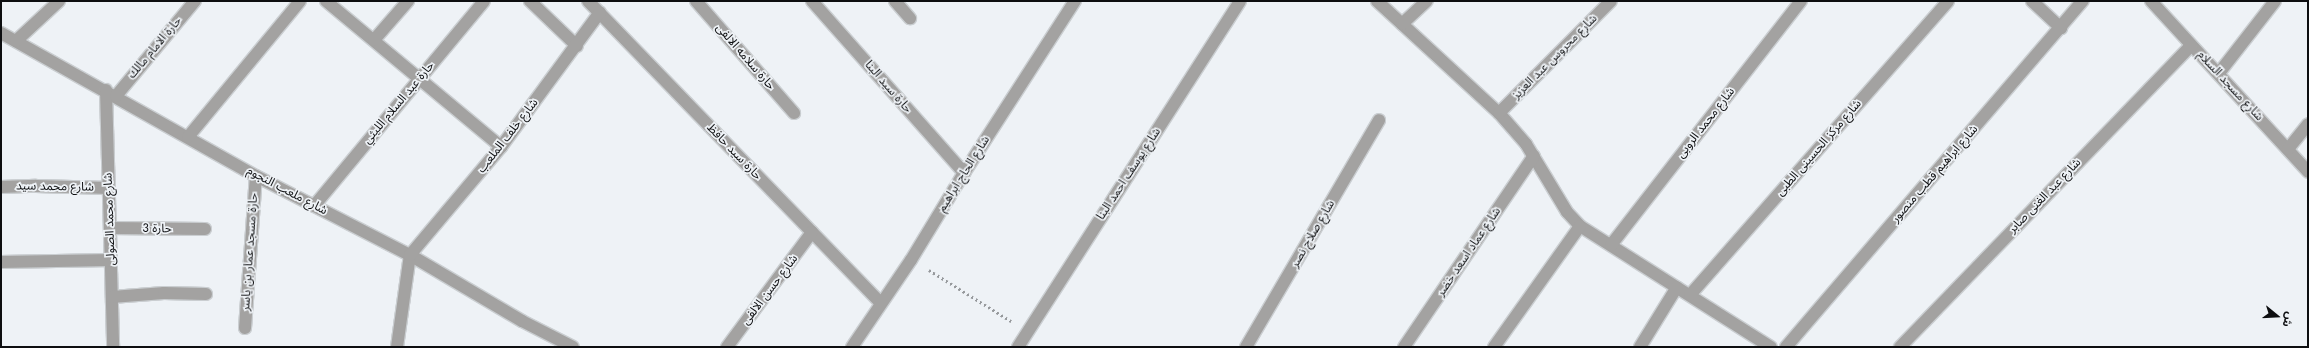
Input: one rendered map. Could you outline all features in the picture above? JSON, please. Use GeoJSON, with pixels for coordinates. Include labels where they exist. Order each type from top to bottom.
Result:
{"type":"FeatureCollection","features":[{"type":"Feature","properties":{"kind":"street"},"geometry":{"type":"LineString","coordinates":[[16,41],[59,1]]}},
{"type":"Feature","properties":{"kind":"street","name":"حارة الامام مالك"},"geometry":{"type":"LineString","coordinates":[[111,93],[195,1]]}},
{"type":"Feature","properties":{"kind":"street"},"geometry":{"type":"LineString","coordinates":[[188,137],[300,1]]}},
{"type":"Feature","properties":{"kind":"street"},"geometry":{"type":"LineString","coordinates":[[326,1],[501,147]]}},
{"type":"Feature","properties":{"kind":"street"},"geometry":{"type":"LineString","coordinates":[[374,40],[408,1]]}},
{"type":"Feature","properties":{"kind":"street","name":"حارة عبد السلام الليثي"},"geometry":{"type":"LineString","coordinates":[[314,206],[484,1]]}},
{"type":"Feature","properties":{"kind":"street"},"geometry":{"type":"LineString","coordinates":[[530,1],[577,46]]}},
{"type":"Feature","properties":{"kind":"street","name":"حارة سيد حافظ"},"geometry":{"type":"LineString","coordinates":[[588,1],[880,302]]}},
{"type":"Feature","properties":{"kind":"street","name":"حارة سلامه الالفى"},"geometry":{"type":"LineString","coordinates":[[696,1],[794,113]]}},
{"type":"Feature","properties":{"kind":"street","name":"حارة سيد البنا"},"geometry":{"type":"LineString","coordinates":[[812,1],[964,173]]}},
{"type":"Feature","properties":{"kind":"street"},"geometry":{"type":"LineString","coordinates":[[895,1],[910,18]]}},
{"type":"Feature","properties":{"kind":"street","name":"شارع الحاج ابراهيم"},"geometry":{"type":"LineString","coordinates":[[852,347],[880,302],[911,260],[964,173],[1075,1]]}},
{"type":"Feature","properties":{"kind":"street","name":"شارع يوسف احمد البنا"},"geometry":{"type":"LineString","coordinates":[[1018,347],[1240,1]]}},
{"type":"Feature","properties":{"kind":"street"},"geometry":{"type":"LineString","coordinates":[[1377,1],[1499,113],[1526,144],[1567,212],[1580,226],[1771,347]]}},
{"type":"Feature","properties":{"kind":"street"},"geometry":{"type":"LineString","coordinates":[[1402,24],[1427,1]]}},
{"type":"Feature","properties":{"kind":"street","name":"شارع محروس عبد العزيز"},"geometry":{"type":"LineString","coordinates":[[1499,113],[1611,1]]}},
{"type":"Feature","properties":{"kind":"street","name":"شارع محمد الروبى"},"geometry":{"type":"LineString","coordinates":[[1611,245],[1802,1]]}},
{"type":"Feature","properties":{"kind":"street","name":"شارع مركز الحسينى الطبى"},"geometry":{"type":"LineString","coordinates":[[1690,295],[1948,1]]}},
{"type":"Feature","properties":{"kind":"street"},"geometry":{"type":"LineString","coordinates":[[2032,1],[2061,28]]}},
{"type":"Feature","properties":{"kind":"street","name":"شارع ابراهيم قطب منصور"},"geometry":{"type":"LineString","coordinates":[[1786,347],[2083,1]]}},
{"type":"Feature","properties":{"kind":"street","name":"شارع مسجد السلام"},"geometry":{"type":"LineString","coordinates":[[2151,1],[2191,46],[2219,73],[2308,172]]}},
{"type":"Feature","properties":{"kind":"street"},"geometry":{"type":"LineString","coordinates":[[2219,73],[2275,1]]}},
{"type":"Feature","properties":{"kind":"street","name":"شارع خلف الملعب"},"geometry":{"type":"LineString","coordinates":[[410,255],[501,147],[577,46],[600,12]]}},
{"type":"Feature","properties":{"kind":"street","name":"شارع ملعب النجوم"},"geometry":{"type":"LineString","coordinates":[[1,33],[111,93],[256,176],[410,255],[522,321],[573,347]]}},
{"type":"Feature","properties":{"kind":"street","name":"شارع عبد الغنى صابر"},"geometry":{"type":"LineString","coordinates":[[1900,347],[2191,46]]}},
{"type":"Feature","properties":{"kind":"street","name":"شارع محمد الصولى"},"geometry":{"type":"LineString","coordinates":[[111,93],[109,188],[113,347]]}},
{"type":"Feature","properties":{"kind":"street","name":"شارع صلاح نصر"},"geometry":{"type":"LineString","coordinates":[[1246,347],[1379,120]]}},
{"type":"Feature","properties":{"kind":"street"},"geometry":{"type":"LineString","coordinates":[[2288,149],[2308,124]]}},
{"type":"Feature","properties":{"kind":"street","name":"شارع عماد اسعد خضر"},"geometry":{"type":"LineString","coordinates":[[1404,347],[1534,156]]}},
{"type":"Feature","properties":{"kind":"street","name":"حارة مسجد عمار بن ياسر"},"geometry":{"type":"LineString","coordinates":[[245,328],[256,176]]}},
{"type":"Feature","properties":{"kind":"street","name":"شارع محمد سيد"},"geometry":{"type":"LineString","coordinates":[[1,186],[109,188]]}},
{"type":"Feature","properties":{"kind":"street"},"geometry":{"type":"LineString","coordinates":[[1494,347],[1580,226]]}},
{"type":"Feature","properties":{"kind":"street","name":"حارة 3"},"geometry":{"type":"LineString","coordinates":[[110,228],[205,229]]}},
{"type":"Feature","properties":{"kind":"street","name":"شارع حسن الالفى"},"geometry":{"type":"LineString","coordinates":[[727,347],[812,232]]}},
{"type":"Feature","properties":{"kind":"street"},"geometry":{"type":"LineString","coordinates":[[396,347],[410,255]]}},
{"type":"Feature","properties":{"kind":"street"},"geometry":{"type":"LineString","coordinates":[[1,262],[111,260]]}},
{"type":"Feature","properties":{"kind":"street"},"geometry":{"type":"LineString","coordinates":[[1640,347],[1677,287]]}},
{"type":"Feature","properties":{"kind":"street"},"geometry":{"type":"LineString","coordinates":[[112,297],[164,293],[206,294]]}},
{"type":"Feature","properties":{"kind":"path"},"geometry":{"type":"LineString","coordinates":[[911,260],[1028,331]]}}]}
